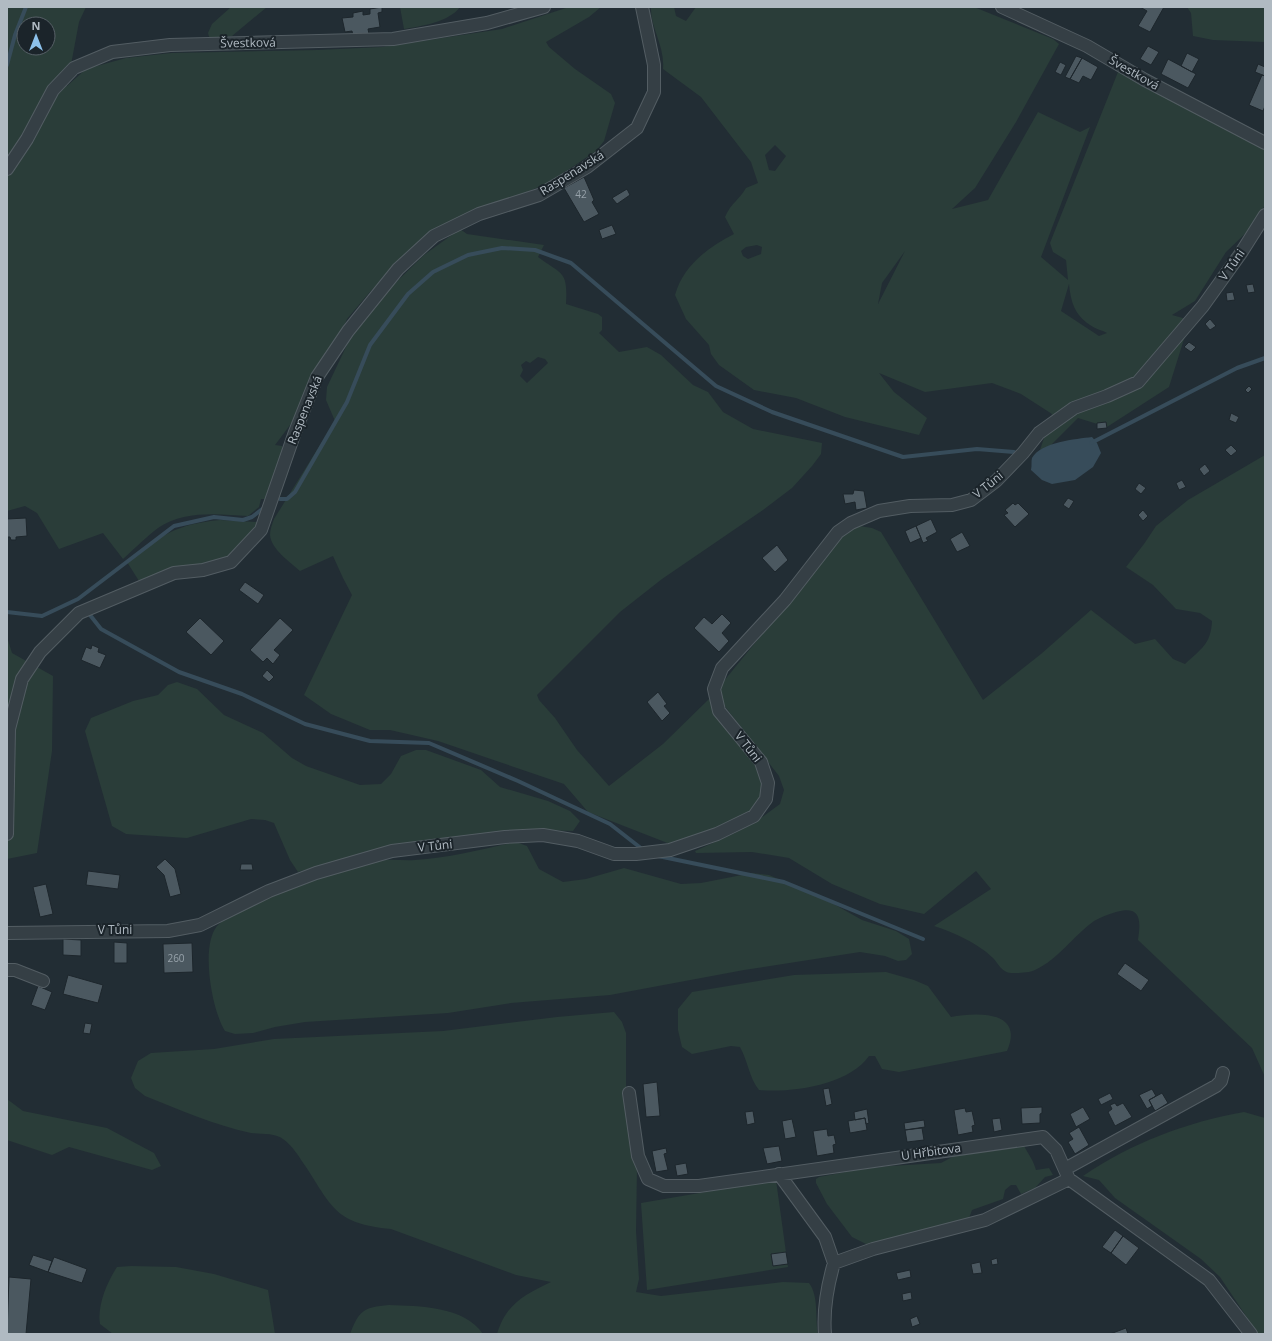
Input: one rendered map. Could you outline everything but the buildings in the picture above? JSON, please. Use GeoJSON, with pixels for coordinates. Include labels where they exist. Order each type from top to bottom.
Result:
{"type":"FeatureCollection","features":[{"type":"Feature","properties":{"kind":"street","name":"Švestková"},"geometry":{"type":"LineString","coordinates":[[7,169],[27,139],[53,90],[74,68],[112,52],[170,45],[393,39],[486,23],[544,7]]}},
{"type":"Feature","properties":{"kind":"street","name":"Raspenavská"},"geometry":{"type":"LineString","coordinates":[[7,834],[9,729],[22,679],[40,652],[78,613],[174,573],[203,570],[231,562],[261,530],[295,432],[317,376],[348,331],[398,269],[434,236],[479,214],[539,195],[587,167],[637,128],[654,92],[654,65],[642,7]]}},
{"type":"Feature","properties":{"kind":"street","name":"Švestková"},"geometry":{"type":"LineString","coordinates":[[1002,7],[1087,46],[1145,80],[1265,142]]}},
{"type":"Feature","properties":{"kind":"street","name":"V Tůni"},"geometry":{"type":"LineString","coordinates":[[7,933],[168,931],[200,925],[269,891],[316,873],[392,851],[504,837],[543,835],[578,841],[614,854],[636,854],[670,850],[717,834],[754,816],[766,799],[768,783],[761,762],[719,710],[714,689],[722,668],[785,600],[838,532],[851,523],[879,510],[910,506],[952,505],[971,500],[996,481],[1023,453],[1039,433],[1074,408],[1107,396],[1138,382],[1203,306],[1241,253],[1265,215]]}},
{"type":"Feature","properties":{"kind":"street"},"geometry":{"type":"LineString","coordinates":[[7,970],[15,970],[43,981]]}},
{"type":"Feature","properties":{"kind":"street"},"geometry":{"type":"LineString","coordinates":[[834,1263],[873,1249],[984,1220],[1067,1174],[1216,1086],[1221,1081],[1223,1073]]}},
{"type":"Feature","properties":{"kind":"street","name":"U Hřbitova"},"geometry":{"type":"LineString","coordinates":[[629,1093],[638,1156],[648,1179],[664,1186],[699,1186],[1043,1137],[1056,1150],[1067,1174]]}},
{"type":"Feature","properties":{"kind":"street"},"geometry":{"type":"LineString","coordinates":[[779,1174],[825,1237],[834,1263],[826,1291],[824,1319],[825,1334]]}},
{"type":"Feature","properties":{"kind":"street"},"geometry":{"type":"LineString","coordinates":[[1067,1174],[1209,1280],[1251,1334]]}},
{"type":"Feature","properties":{"kind":"green space"},"geometry":{"type":"Polygon","coordinates":[[[7,7],[86,7],[79,22],[67,86],[86,69],[126,58],[171,53],[382,47],[502,29],[569,7],[601,7],[589,17],[546,42],[549,47],[575,69],[611,94],[615,103],[604,141],[596,151],[550,182],[511,199],[455,219],[407,253],[369,293],[347,319],[315,392],[275,445],[282,446],[283,456],[269,499],[261,499],[259,507],[248,516],[202,514],[179,518],[168,522],[158,528],[123,559],[103,533],[59,549],[37,513],[25,506],[7,511],[7,7]]]}},
{"type":"Feature","properties":{"kind":"green space"},"geometry":{"type":"Polygon","coordinates":[[[231,7],[267,7],[232,36],[210,40],[208,33],[212,24],[231,7]]]}},
{"type":"Feature","properties":{"kind":"green space"},"geometry":{"type":"Polygon","coordinates":[[[400,7],[460,7],[442,20],[427,25],[404,29],[400,7]]]}},
{"type":"Feature","properties":{"kind":"green space"},"geometry":{"type":"Polygon","coordinates":[[[651,7],[674,7],[676,16],[686,21],[696,7],[974,7],[1053,39],[1059,44],[1016,122],[975,188],[952,209],[988,200],[1038,112],[1080,132],[1090,127],[1041,257],[1068,280],[1066,260],[1053,252],[1050,243],[1118,72],[1130,76],[1265,146],[1265,205],[1250,229],[1226,252],[1195,301],[1172,315],[1190,320],[1169,387],[1107,427],[1078,418],[1037,459],[1052,414],[1021,394],[992,383],[925,392],[879,373],[894,392],[927,418],[919,435],[845,417],[796,398],[754,390],[719,365],[711,354],[709,345],[686,319],[675,295],[690,266],[706,251],[734,234],[725,217],[730,208],[746,188],[758,183],[751,162],[701,97],[663,69],[662,52],[651,15],[651,7]],[[775,145],[765,155],[769,170],[775,171],[786,156],[775,145]],[[757,245],[746,247],[741,251],[743,256],[748,259],[761,254],[762,247],[757,245]],[[905,251],[882,283],[878,304],[905,251]],[[1069,284],[1061,311],[1099,336],[1107,333],[1092,326],[1080,316],[1072,302],[1069,284]]]}},
{"type":"Feature","properties":{"kind":"green space"},"geometry":{"type":"Polygon","coordinates":[[[1187,7],[1265,7],[1265,42],[1213,40],[1193,36],[1191,13],[1187,7]]]}},
{"type":"Feature","properties":{"kind":"green space"},"geometry":{"type":"Polygon","coordinates":[[[460,229],[467,234],[544,245],[538,257],[562,274],[566,285],[566,304],[598,314],[602,317],[602,330],[599,333],[619,352],[647,347],[661,355],[693,385],[708,392],[723,412],[753,429],[822,443],[821,454],[792,488],[763,510],[662,579],[620,612],[537,695],[539,700],[555,718],[577,750],[609,786],[663,744],[709,699],[729,728],[761,768],[764,789],[756,805],[750,812],[695,839],[670,844],[588,812],[564,784],[438,741],[390,730],[370,730],[331,714],[304,695],[352,595],[333,556],[300,571],[277,550],[271,540],[271,527],[274,519],[335,421],[326,400],[327,387],[354,330],[386,292],[424,255],[460,229]],[[538,357],[530,363],[526,361],[521,365],[523,370],[520,376],[527,383],[548,363],[545,359],[538,357]]]}},
{"type":"Feature","properties":{"kind":"green space"},"geometry":{"type":"Polygon","coordinates":[[[1265,455],[1265,1077],[1252,1048],[1138,940],[1138,916],[1130,911],[1124,910],[1116,912],[1094,921],[1079,933],[1059,954],[1035,970],[1008,973],[981,948],[957,935],[934,926],[991,889],[976,871],[924,914],[880,904],[832,884],[789,858],[752,852],[696,853],[695,851],[735,833],[757,821],[780,804],[784,790],[779,776],[723,704],[720,691],[723,682],[810,576],[838,538],[853,525],[872,528],[881,532],[983,700],[1041,654],[1091,610],[1135,644],[1155,639],[1173,659],[1185,664],[1204,646],[1210,635],[1212,621],[1200,613],[1176,609],[1153,585],[1126,567],[1156,526],[1188,500],[1265,455]]]}},
{"type":"Feature","properties":{"kind":"green space"},"geometry":{"type":"Polygon","coordinates":[[[220,520],[258,522],[257,529],[225,560],[139,581],[127,562],[159,538],[180,528],[220,520]]]}},
{"type":"Feature","properties":{"kind":"green space"},"geometry":{"type":"Polygon","coordinates":[[[7,637],[12,653],[53,676],[52,751],[37,853],[7,859],[7,637]]]}},
{"type":"Feature","properties":{"kind":"green space"},"geometry":{"type":"Polygon","coordinates":[[[177,682],[197,689],[224,715],[263,733],[292,758],[306,766],[360,785],[381,784],[391,774],[401,756],[416,750],[426,750],[481,770],[500,787],[548,801],[570,811],[580,821],[573,831],[535,830],[395,844],[298,872],[290,860],[274,823],[265,820],[251,819],[187,838],[126,834],[112,826],[85,731],[91,718],[133,701],[158,695],[168,685],[177,682]]]}},
{"type":"Feature","properties":{"kind":"green space"},"geometry":{"type":"Polygon","coordinates":[[[516,842],[527,846],[539,869],[563,882],[586,879],[624,868],[681,884],[701,883],[752,873],[769,875],[832,903],[862,920],[896,931],[909,939],[912,954],[906,960],[898,961],[885,956],[860,952],[744,970],[610,995],[511,1003],[448,1013],[305,1022],[275,1027],[253,1033],[235,1034],[225,1031],[220,1021],[212,993],[209,960],[210,946],[213,933],[219,924],[235,913],[293,888],[370,863],[385,860],[428,859],[466,853],[516,842]]]}},
{"type":"Feature","properties":{"kind":"green space"},"geometry":{"type":"Polygon","coordinates":[[[886,972],[914,980],[928,986],[951,1017],[973,1014],[995,1017],[1004,1021],[1009,1028],[1011,1038],[1007,1051],[899,1072],[882,1069],[875,1056],[869,1056],[860,1066],[848,1074],[834,1080],[803,1088],[772,1091],[759,1090],[753,1080],[740,1047],[731,1046],[692,1054],[682,1047],[678,1030],[678,1009],[692,992],[794,975],[886,972]]]}},
{"type":"Feature","properties":{"kind":"green space"},"geometry":{"type":"Polygon","coordinates":[[[614,1012],[622,1022],[626,1033],[626,1098],[637,1167],[636,1231],[639,1279],[636,1292],[661,1296],[783,1282],[809,1283],[814,1294],[818,1334],[497,1334],[505,1315],[517,1302],[532,1291],[551,1282],[516,1275],[391,1229],[373,1227],[347,1218],[338,1212],[331,1204],[296,1152],[280,1137],[237,1130],[171,1107],[145,1096],[135,1088],[131,1078],[138,1061],[151,1053],[214,1049],[274,1039],[443,1031],[557,1017],[614,1012]]]}},
{"type":"Feature","properties":{"kind":"green space"},"geometry":{"type":"Polygon","coordinates":[[[7,1099],[23,1111],[107,1128],[154,1153],[161,1166],[152,1170],[69,1147],[52,1155],[7,1140],[7,1099]]]}},
{"type":"Feature","properties":{"kind":"green space"},"geometry":{"type":"Polygon","coordinates":[[[1244,1112],[1265,1118],[1265,1334],[1258,1334],[1220,1277],[1201,1259],[1115,1198],[1099,1180],[1083,1176],[1120,1153],[1160,1135],[1223,1116],[1244,1112]]]}},
{"type":"Feature","properties":{"kind":"green space"},"geometry":{"type":"Polygon","coordinates":[[[1023,1144],[1036,1170],[1049,1168],[1053,1175],[1045,1177],[1035,1188],[1021,1194],[1016,1185],[1011,1185],[1005,1190],[1003,1199],[972,1210],[969,1218],[962,1222],[868,1245],[852,1237],[827,1204],[816,1183],[816,1179],[819,1177],[856,1170],[941,1163],[956,1155],[1023,1144]]]}},
{"type":"Feature","properties":{"kind":"green space"},"geometry":{"type":"Polygon","coordinates":[[[776,1180],[788,1267],[647,1290],[641,1203],[776,1180]]]}},
{"type":"Feature","properties":{"kind":"green space"},"geometry":{"type":"Polygon","coordinates":[[[117,1267],[176,1267],[214,1274],[268,1290],[275,1334],[113,1334],[100,1324],[99,1317],[101,1302],[106,1287],[117,1267]]]}},
{"type":"Feature","properties":{"kind":"green space"},"geometry":{"type":"Polygon","coordinates":[[[389,1305],[427,1307],[453,1313],[465,1318],[475,1325],[483,1334],[350,1334],[356,1320],[363,1312],[373,1307],[389,1305]]]}},
{"type":"Feature","properties":{"kind":"water"},"geometry":{"type":"Polygon","coordinates":[[[1092,437],[1097,443],[1101,453],[1093,467],[1075,480],[1052,484],[1042,480],[1031,470],[1032,458],[1043,448],[1059,442],[1092,437]]]}},
{"type":"Feature","properties":{"kind":"waterway"},"geometry":{"type":"LineString","coordinates":[[7,65],[15,35],[26,7]]}},
{"type":"Feature","properties":{"kind":"waterway"},"geometry":{"type":"LineString","coordinates":[[280,499],[287,499],[295,492],[347,402],[370,345],[408,294],[433,272],[468,255],[502,248],[535,250],[571,263],[716,386],[772,412],[903,457],[977,449],[1014,452]]}},
{"type":"Feature","properties":{"kind":"waterway"},"geometry":{"type":"LineString","coordinates":[[1091,443],[1237,368],[1265,358]]}},
{"type":"Feature","properties":{"kind":"waterway"},"geometry":{"type":"LineString","coordinates":[[7,612],[42,616],[78,599],[174,526],[214,517],[243,520],[252,517],[265,507]]}},
{"type":"Feature","properties":{"kind":"waterway"},"geometry":{"type":"LineString","coordinates":[[90,615],[101,629],[179,672],[242,694],[305,724],[370,741],[429,743],[518,781],[610,824],[642,849]]}},
{"type":"Feature","properties":{"kind":"waterway"},"geometry":{"type":"LineString","coordinates":[[658,856],[784,882],[923,939]]}}]}
